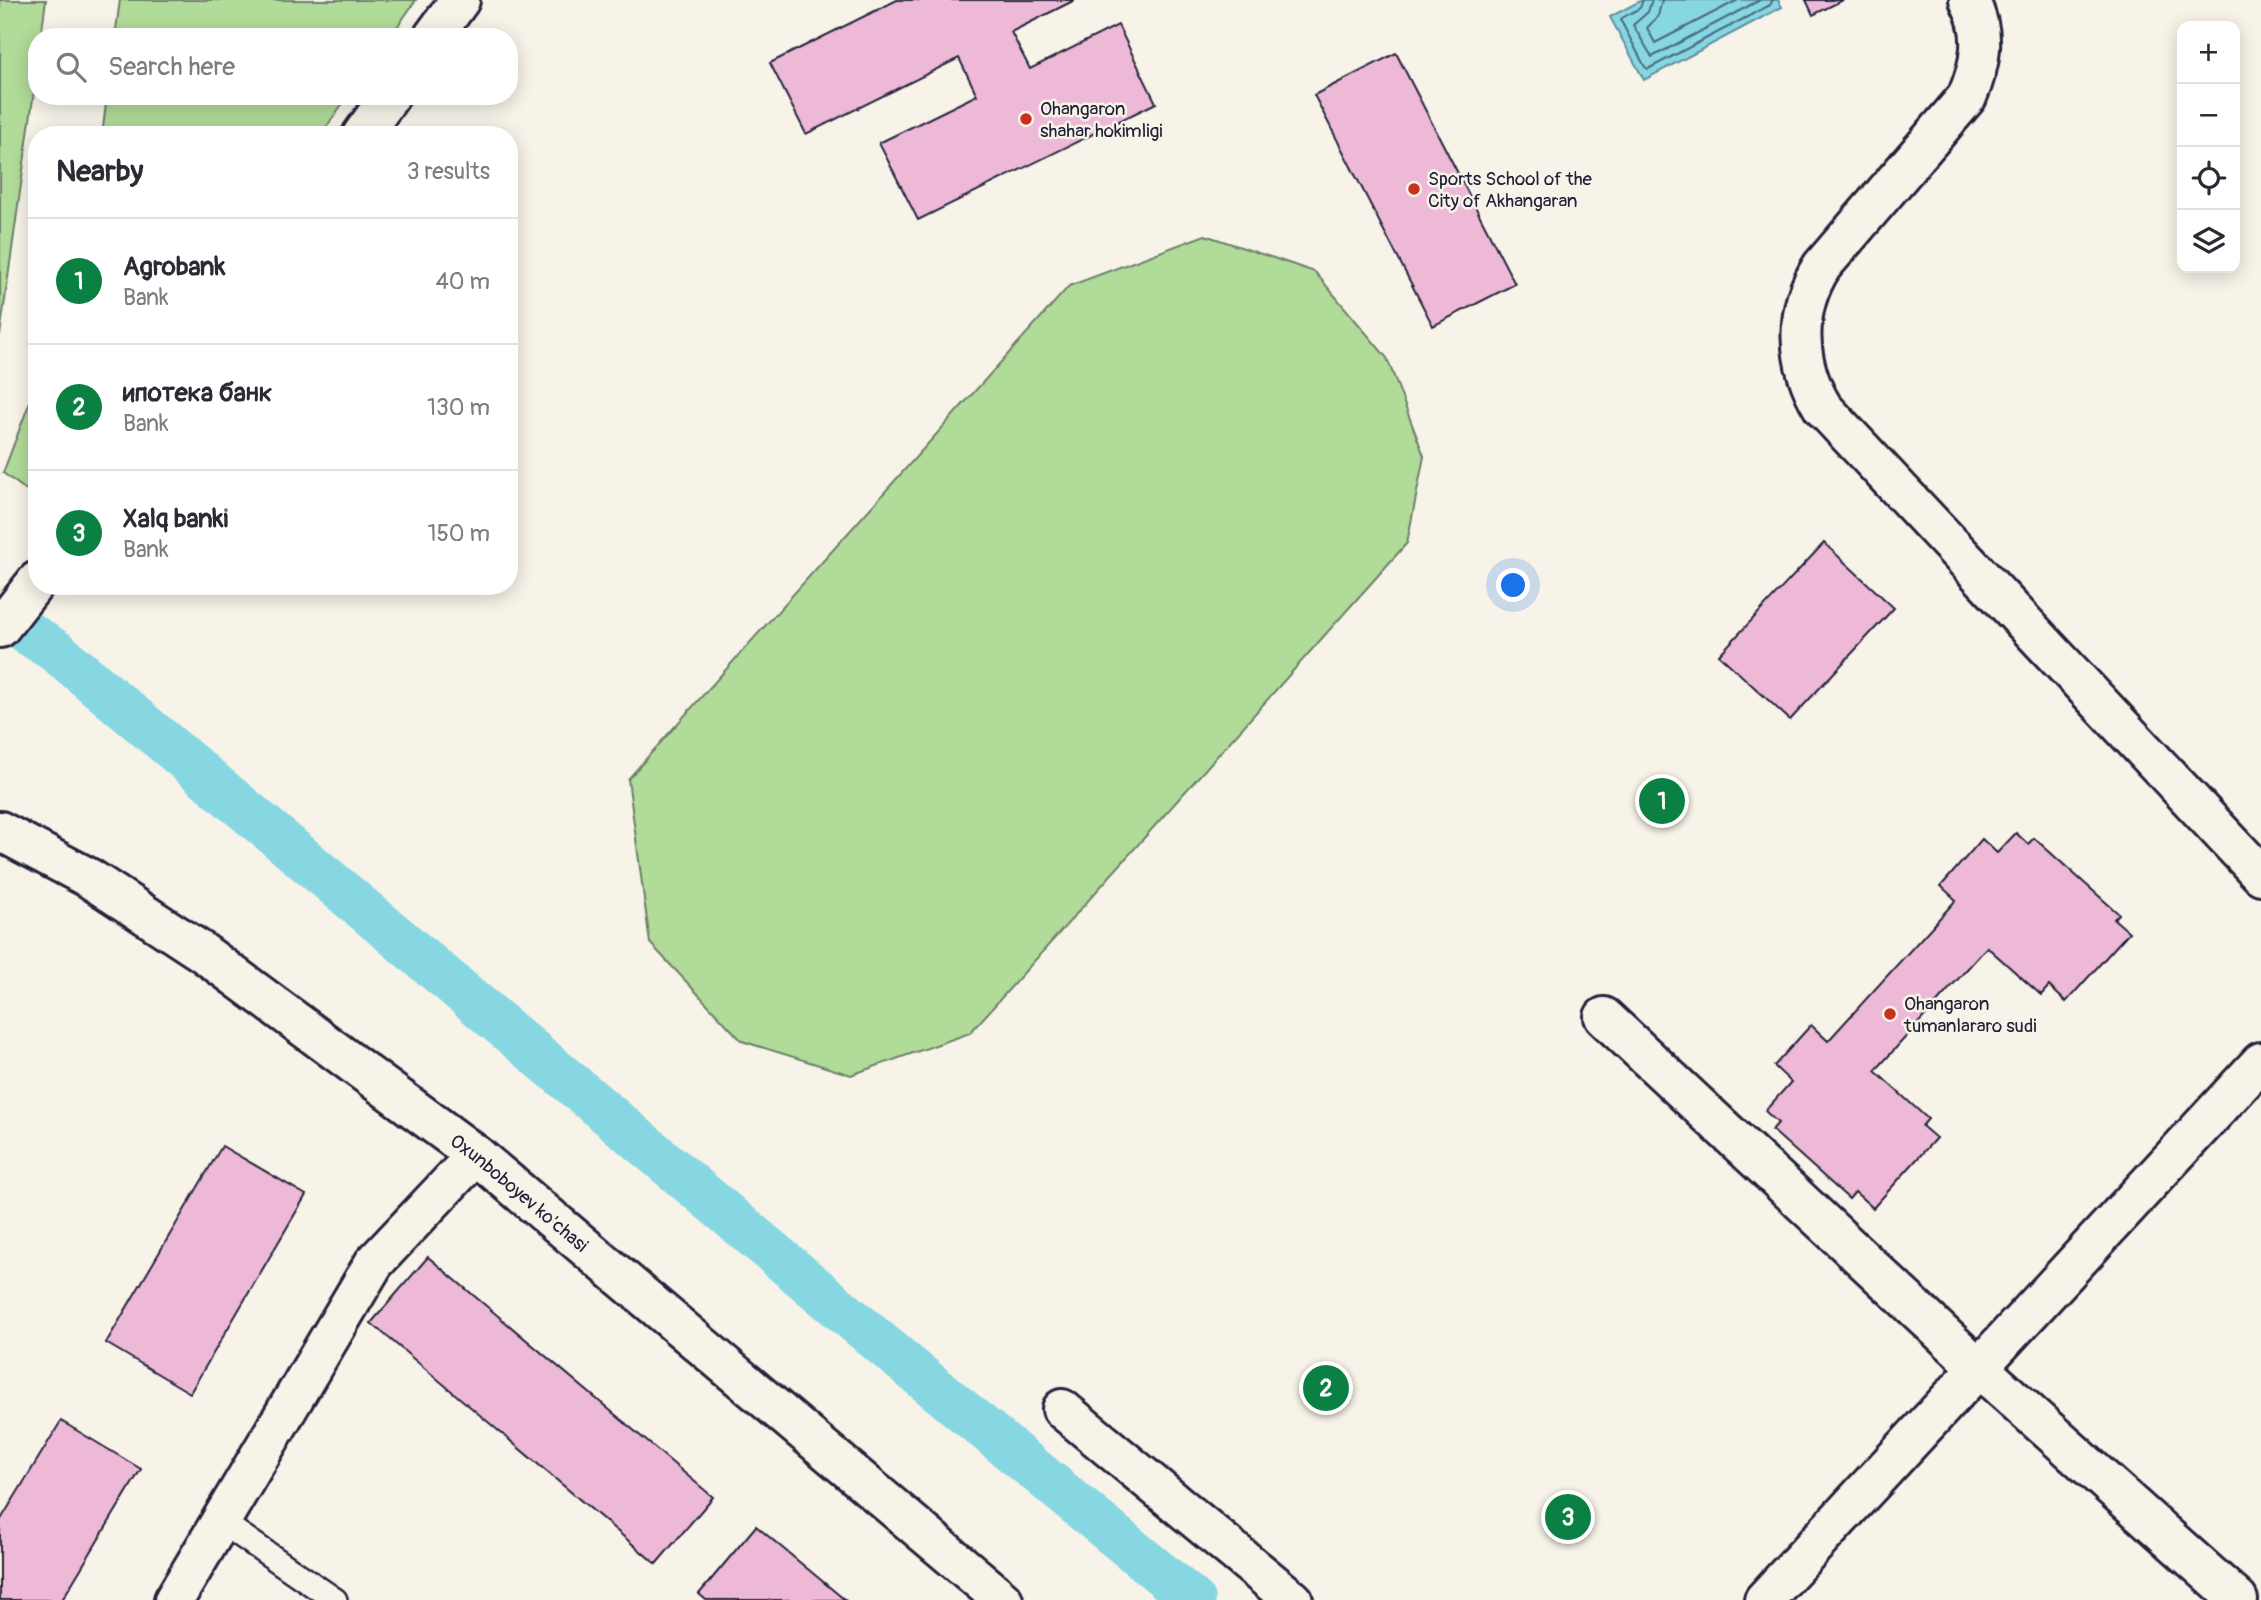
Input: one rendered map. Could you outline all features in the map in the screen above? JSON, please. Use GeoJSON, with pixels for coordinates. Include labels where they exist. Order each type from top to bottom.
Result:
{"type":"FeatureCollection","features":[{"type":"Feature","properties":{"kind":"street"},"geometry":{"type":"LineString","coordinates":[[440,28],[460,0]]}},
{"type":"Feature","properties":{"kind":"street"},"geometry":{"type":"LineString","coordinates":[[1969,0],[1977,14],[1981,55],[1967,97],[1822,266],[1812,282],[1804,302],[1801,320],[1802,359],[1807,378],[1823,408],[2261,875]]}},
{"type":"Feature","properties":{"kind":"street"},"geometry":{"type":"LineString","coordinates":[[368,126],[384,105]]}},
{"type":"Feature","properties":{"kind":"street"},"geometry":{"type":"LineString","coordinates":[[0,628],[28,592]]}},
{"type":"Feature","properties":{"kind":"street","name":"Oxunboboyev ko'chasi"},"geometry":{"type":"LineString","coordinates":[[0,831],[89,878],[202,952],[476,1155],[1003,1600]]}},
{"type":"Feature","properties":{"kind":"street"},"geometry":{"type":"LineString","coordinates":[[1604,1017],[1979,1368],[2238,1600]]}},
{"type":"Feature","properties":{"kind":"street"},"geometry":{"type":"LineString","coordinates":[[1764,1600],[2261,1062]]}},
{"type":"Feature","properties":{"kind":"street"},"geometry":{"type":"LineString","coordinates":[[174,1600],[374,1263],[476,1155]]}},
{"type":"Feature","properties":{"kind":"street"},"geometry":{"type":"LineString","coordinates":[[1062,1409],[1293,1600]]}},
{"type":"Feature","properties":{"kind":"lane"},"geometry":{"type":"LineString","coordinates":[[220,1521],[335,1600]]}},
{"type":"Feature","properties":{"kind":"green space"},"geometry":{"type":"Polygon","coordinates":[[[0,0],[46,0],[42,28],[28,28],[28,105],[32,105],[0,335],[0,0]]]}},
{"type":"Feature","properties":{"kind":"green space"},"geometry":{"type":"Polygon","coordinates":[[[120,0],[416,0],[396,28],[116,28],[120,0]]]}},
{"type":"Feature","properties":{"kind":"green space"},"geometry":{"type":"Polygon","coordinates":[[[106,105],[342,105],[327,126],[103,126],[106,105]]]}},
{"type":"Feature","properties":{"kind":"green space"},"geometry":{"type":"Polygon","coordinates":[[[1205,235],[1315,272],[1387,358],[1424,456],[1407,543],[970,1033],[851,1075],[742,1041],[650,943],[628,779],[1069,286],[1205,235]]]}},
{"type":"Feature","properties":{"kind":"green space"},"geometry":{"type":"Polygon","coordinates":[[[28,407],[28,491],[3,473],[28,407]]]}},
{"type":"Feature","properties":{"kind":"water"},"geometry":{"type":"Polygon","coordinates":[[[1642,0],[1778,0],[1782,7],[1644,80],[1610,17],[1642,0]]]}},
{"type":"Feature","properties":{"kind":"building","name":"Ohangaron shahar hokimligi"},"geometry":{"type":"Polygon","coordinates":[[[897,0],[1075,0],[1011,32],[1030,69],[1118,25],[1156,103],[918,220],[879,143],[977,95],[959,58],[806,134],[770,63],[897,0]]]}},
{"type":"Feature","properties":{"kind":"building"},"geometry":{"type":"Polygon","coordinates":[[[1806,0],[1843,0],[1813,15],[1806,0]]]}},
{"type":"Feature","properties":{"kind":"building","name":"Sports School of the City of Akhangaran"},"geometry":{"type":"Polygon","coordinates":[[[1396,53],[1515,284],[1433,326],[1314,95],[1396,53]]]}},
{"type":"Feature","properties":{"kind":"building"},"geometry":{"type":"Polygon","coordinates":[[[1824,543],[1894,608],[1790,720],[1719,655],[1824,543]]]}},
{"type":"Feature","properties":{"kind":"building","name":"Ohangaron tumanlararo sudi"},"geometry":{"type":"Polygon","coordinates":[[[2016,833],[2028,844],[2034,838],[2119,914],[2114,919],[2129,932],[2066,1002],[2049,986],[2041,995],[1987,947],[1875,1071],[1928,1119],[1922,1126],[1936,1138],[1873,1208],[1855,1192],[1849,1199],[1772,1130],[1778,1123],[1765,1111],[1791,1082],[1774,1066],[1811,1025],[1828,1041],[1956,900],[1941,886],[1982,839],[1997,853],[2016,833]]]}},
{"type":"Feature","properties":{"kind":"building"},"geometry":{"type":"Polygon","coordinates":[[[222,1146],[306,1195],[190,1393],[106,1343],[222,1146]]]}},
{"type":"Feature","properties":{"kind":"building"},"geometry":{"type":"Polygon","coordinates":[[[428,1257],[713,1497],[656,1564],[371,1323],[428,1257]]]}},
{"type":"Feature","properties":{"kind":"building"},"geometry":{"type":"Polygon","coordinates":[[[61,1421],[141,1469],[62,1600],[0,1600],[0,1521],[61,1421]]]}},
{"type":"Feature","properties":{"kind":"building"},"geometry":{"type":"Polygon","coordinates":[[[756,1526],[845,1600],[706,1600],[699,1594],[756,1526]]]}},
{"type":"Feature","properties":{"kind":"waterway"},"geometry":{"type":"LineString","coordinates":[[0,615],[57,652],[889,1350],[1193,1600]]}},
{"type":"Feature","properties":{"kind":"place","name":"Ohangaron shahar hokimligi"},"geometry":{"type":"Point","coordinates":[1026,119]}},
{"type":"Feature","properties":{"kind":"place","name":"Sports School of the City of Akhangaran"},"geometry":{"type":"Point","coordinates":[1414,189]}},
{"type":"Feature","properties":{"kind":"place","name":"Agrobank"},"geometry":{"type":"Point","coordinates":[1662,801]}},
{"type":"Feature","properties":{"kind":"place","name":"Ohangaron tumanlararo sudi"},"geometry":{"type":"Point","coordinates":[1890,1014]}},
{"type":"Feature","properties":{"kind":"place","name":"ипотека банк"},"geometry":{"type":"Point","coordinates":[1326,1388]}},
{"type":"Feature","properties":{"kind":"place","name":"Xalq banki"},"geometry":{"type":"Point","coordinates":[1568,1517]}}]}
